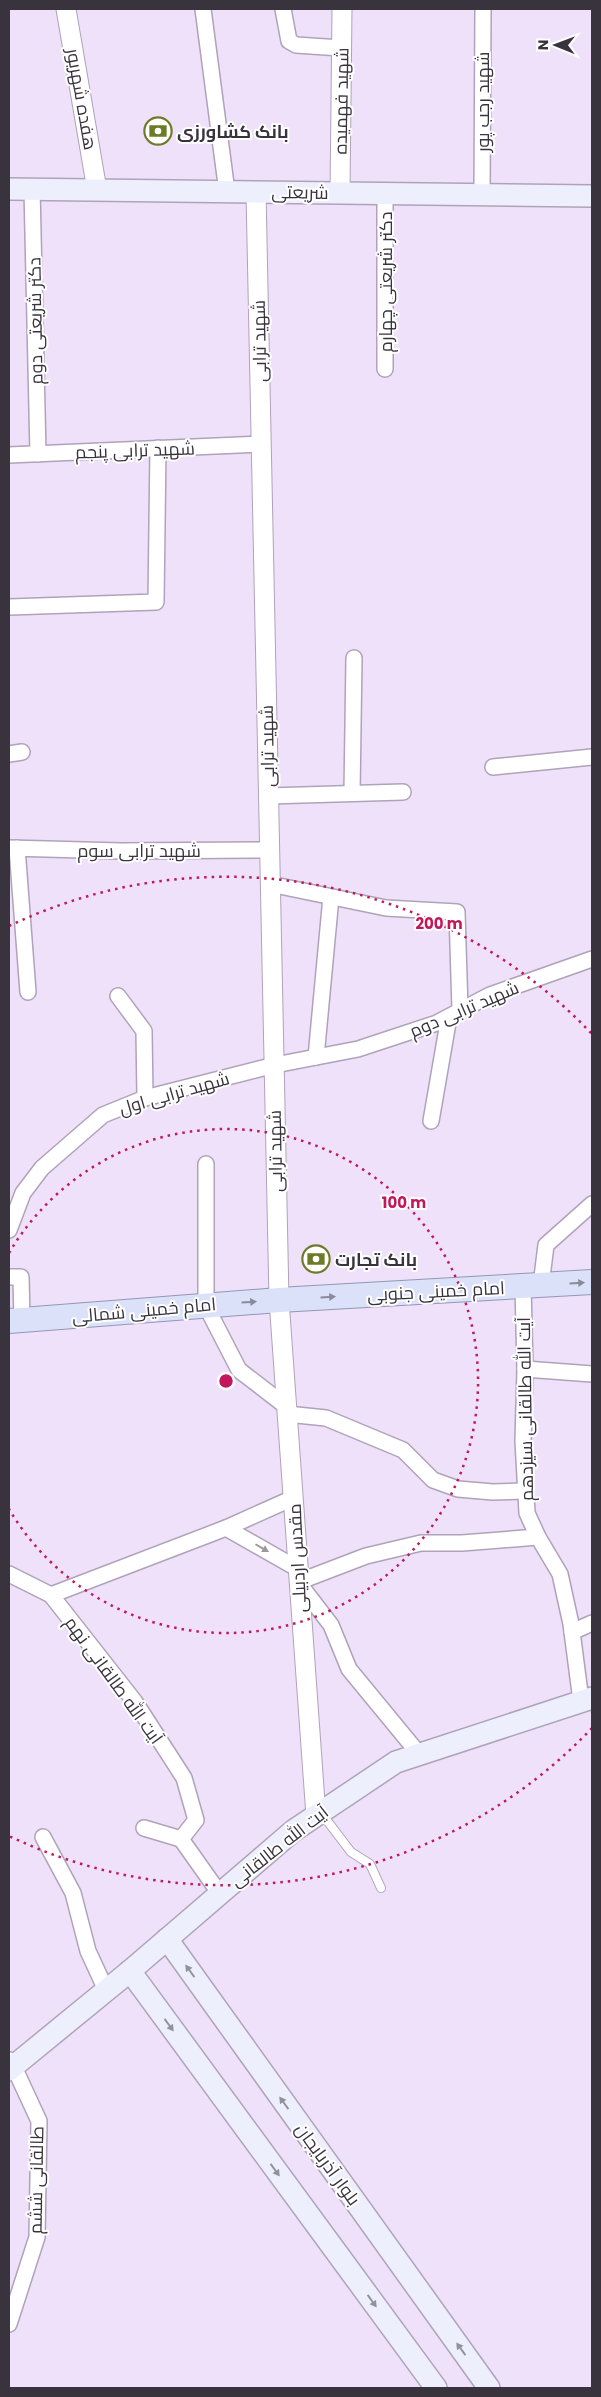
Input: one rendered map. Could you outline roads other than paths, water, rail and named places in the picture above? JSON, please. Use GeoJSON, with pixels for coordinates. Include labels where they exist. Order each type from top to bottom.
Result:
{"type":"FeatureCollection","features":[{"type":"Feature","properties":{"kind":"main road","name":"شریعتی"},"geometry":{"type":"LineString","coordinates":[[9,189],[592,196]]}},
{"type":"Feature","properties":{"kind":"main road","name":"امام خمینی جنوبی"},"geometry":{"type":"LineString","coordinates":[[279,1300],[592,1282]]}},
{"type":"Feature","properties":{"kind":"main road","name":"امام خمینی شمالی"},"geometry":{"type":"LineString","coordinates":[[15,1321],[279,1300]]}},
{"type":"Feature","properties":{"kind":"main road","name":"آیت الله طالقانی"},"geometry":{"type":"LineString","coordinates":[[11,2066],[130,1971],[293,1831],[396,1762],[586,1700]]}},
{"type":"Feature","properties":{"kind":"main road","name":"بلوار آذربایجان"},"geometry":{"type":"LineString","coordinates":[[167,1939],[490,2388]]}},
{"type":"Feature","properties":{"kind":"main road"},"geometry":{"type":"LineString","coordinates":[[130,1971],[436,2388]]}},
{"type":"Feature","properties":{"kind":"street","name":"هفده شهریور"},"geometry":{"type":"LineString","coordinates":[[66,9],[97,190]]}},
{"type":"Feature","properties":{"kind":"street"},"geometry":{"type":"LineString","coordinates":[[202,9],[227,192]]}},
{"type":"Feature","properties":{"kind":"street"},"geometry":{"type":"LineString","coordinates":[[283,9],[289,41],[296,45],[341,48]]}},
{"type":"Feature","properties":{"kind":"street","name":"شهید فهمیده"},"geometry":{"type":"LineString","coordinates":[[340,193],[342,9]]}},
{"type":"Feature","properties":{"kind":"street","name":"شهید رجب پور"},"geometry":{"type":"LineString","coordinates":[[482,195],[483,9]]}},
{"type":"Feature","properties":{"kind":"street","name":"دکتر شریعتی دوم"},"geometry":{"type":"LineString","coordinates":[[32,189],[38,454]]}},
{"type":"Feature","properties":{"kind":"street","name":"شهید ترابی"},"geometry":{"type":"LineString","coordinates":[[256,192],[279,1300]]}},
{"type":"Feature","properties":{"kind":"street","name":"دکتر شریعتی چهارم"},"geometry":{"type":"LineString","coordinates":[[385,194],[385,370]]}},
{"type":"Feature","properties":{"kind":"street","name":"شهید ترابی پنجم"},"geometry":{"type":"LineString","coordinates":[[9,455],[261,444]]}},
{"type":"Feature","properties":{"kind":"street"},"geometry":{"type":"LineString","coordinates":[[10,607],[156,602],[158,448]]}},
{"type":"Feature","properties":{"kind":"street"},"geometry":{"type":"LineString","coordinates":[[352,793],[354,658]]}},
{"type":"Feature","properties":{"kind":"street"},"geometry":{"type":"LineString","coordinates":[[493,767],[592,758]]}},
{"type":"Feature","properties":{"kind":"street"},"geometry":{"type":"LineString","coordinates":[[268,796],[403,792]]}},
{"type":"Feature","properties":{"kind":"street"},"geometry":{"type":"LineString","coordinates":[[13,848],[28,992]]}},
{"type":"Feature","properties":{"kind":"street","name":"شهید ترابی سوم"},"geometry":{"type":"LineString","coordinates":[[13,848],[121,851],[270,850]]}},
{"type":"Feature","properties":{"kind":"street"},"geometry":{"type":"LineString","coordinates":[[270,884],[386,908],[456,912],[455,1013],[431,1121]]}},
{"type":"Feature","properties":{"kind":"street"},"geometry":{"type":"LineString","coordinates":[[316,1057],[331,897]]}},
{"type":"Feature","properties":{"kind":"street","name":"شهید ترابی دوم"},"geometry":{"type":"LineString","coordinates":[[275,1065],[358,1049],[437,1023],[490,995],[592,959]]}},
{"type":"Feature","properties":{"kind":"street"},"geometry":{"type":"LineString","coordinates":[[118,996],[144,1032],[145,1098]]}},
{"type":"Feature","properties":{"kind":"street","name":"شهید ترابی اول"},"geometry":{"type":"LineString","coordinates":[[9,1230],[15,1195],[42,1168],[103,1115],[145,1098],[275,1065]]}},
{"type":"Feature","properties":{"kind":"street"},"geometry":{"type":"LineString","coordinates":[[206,1164],[206,1306],[239,1370],[287,1411],[326,1418],[403,1450],[434,1480],[458,1488],[493,1492],[524,1491]]}},
{"type":"Feature","properties":{"kind":"street","name":"آیت الله طالقانی سیزدهم"},"geometry":{"type":"LineString","coordinates":[[586,1700],[560,1574],[538,1537],[527,1513],[524,1491],[525,1369],[532,1285],[546,1245],[592,1204]]}},
{"type":"Feature","properties":{"kind":"street"},"geometry":{"type":"LineString","coordinates":[[9,1277],[21,1277],[15,1321]]}},
{"type":"Feature","properties":{"kind":"street","name":"مقدس اردبیلی"},"geometry":{"type":"LineString","coordinates":[[279,1300],[298,1576],[318,1814]]}},
{"type":"Feature","properties":{"kind":"street"},"geometry":{"type":"LineString","coordinates":[[525,1369],[592,1374]]}},
{"type":"Feature","properties":{"kind":"street"},"geometry":{"type":"LineString","coordinates":[[9,1574],[51,1595],[226,1528],[293,1498]]}},
{"type":"Feature","properties":{"kind":"street"},"geometry":{"type":"LineString","coordinates":[[226,1528],[298,1576],[331,1625],[349,1670],[419,1754]]}},
{"type":"Feature","properties":{"kind":"street"},"geometry":{"type":"LineString","coordinates":[[298,1576],[366,1556],[421,1543],[462,1543],[538,1537]]}},
{"type":"Feature","properties":{"kind":"street","name":"آیت الله طالقانی نهم"},"geometry":{"type":"LineString","coordinates":[[51,1595],[135,1702],[184,1778],[196,1820],[181,1839]]}},
{"type":"Feature","properties":{"kind":"street"},"geometry":{"type":"LineString","coordinates":[[572,1632],[592,1623]]}},
{"type":"Feature","properties":{"kind":"street"},"geometry":{"type":"LineString","coordinates":[[144,1828],[181,1839],[220,1894]]}},
{"type":"Feature","properties":{"kind":"street"},"geometry":{"type":"LineString","coordinates":[[43,1837],[72,1894],[88,1951],[106,1990]]}},
{"type":"Feature","properties":{"kind":"street","name":"طالقانی ششم"},"geometry":{"type":"LineString","coordinates":[[9,2324],[37,2237],[39,2121],[11,2066]]}},
{"type":"Feature","properties":{"kind":"lane"},"geometry":{"type":"LineString","coordinates":[[318,1814],[351,1852],[370,1864],[381,1888]]}},
{"type":"Feature","properties":{"kind":"place","name":"بانک کشاورزی"},"geometry":{"type":"Point","coordinates":[158,131]}},
{"type":"Feature","properties":{"kind":"place","name":"بانک تجارت"},"geometry":{"type":"Point","coordinates":[316,1259]}}]}
